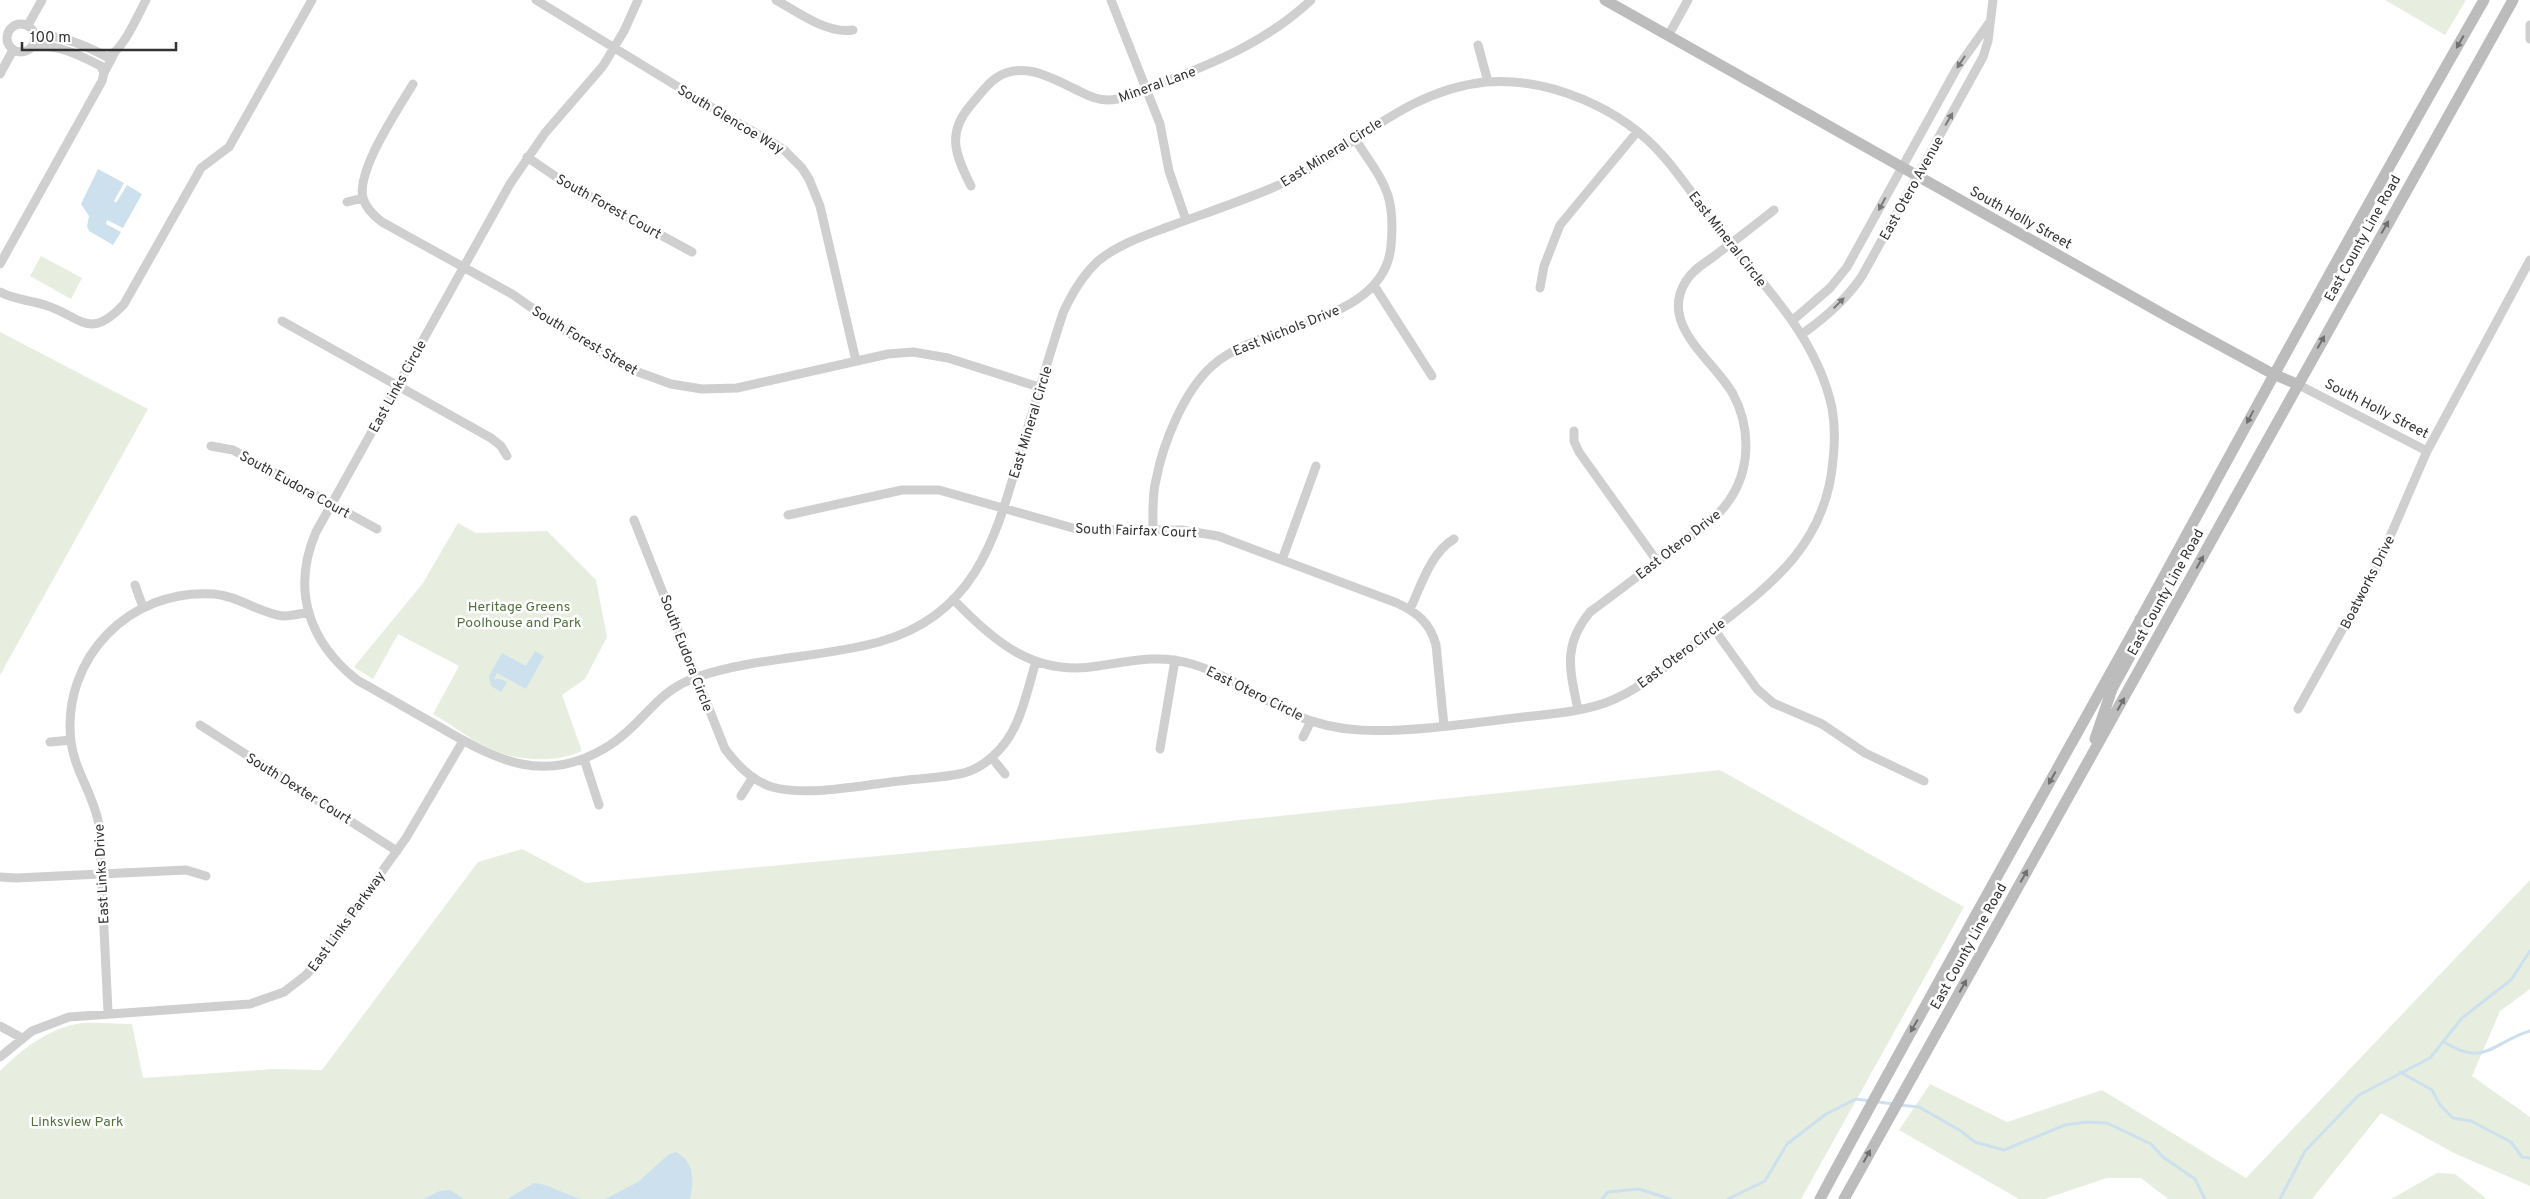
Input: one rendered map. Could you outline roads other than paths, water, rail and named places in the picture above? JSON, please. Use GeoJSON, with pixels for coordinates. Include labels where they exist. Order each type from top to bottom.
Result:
{"type":"FeatureCollection","features":[{"type":"Feature","properties":{"kind":"main road","name":"South Holly Street"},"geometry":{"type":"LineString","coordinates":[[1604,0],[2273,374],[2297,384]]}},
{"type":"Feature","properties":{"kind":"main road","name":"East County Line Road"},"geometry":{"type":"LineString","coordinates":[[1820,1199],[1866,1111],[2140,619],[2273,374],[2484,0]]}},
{"type":"Feature","properties":{"kind":"main road","name":"East County Line Road"},"geometry":{"type":"LineString","coordinates":[[1844,1199],[2512,0]]}},
{"type":"Feature","properties":{"kind":"main road"},"geometry":{"type":"LineString","coordinates":[[2087,764],[2112,689],[2143,632],[2144,624],[2140,619]]}},
{"type":"Feature","properties":{"kind":"street"},"geometry":{"type":"LineString","coordinates":[[28,25],[42,0]]}},
{"type":"Feature","properties":{"kind":"street"},"geometry":{"type":"LineString","coordinates":[[0,264],[102,81],[115,52],[146,0]]}},
{"type":"Feature","properties":{"kind":"street"},"geometry":{"type":"LineString","coordinates":[[0,292],[8,296],[49,306],[85,324],[95,324],[115,314],[124,304],[201,168],[229,147],[312,0]]}},
{"type":"Feature","properties":{"kind":"street","name":"South Glencoe Way"},"geometry":{"type":"LineString","coordinates":[[536,0],[770,141],[784,150],[802,168],[812,185],[820,206],[856,361]]}},
{"type":"Feature","properties":{"kind":"street","name":"East Links Circle"},"geometry":{"type":"LineString","coordinates":[[463,741],[357,680],[341,667],[324,646],[309,612],[305,590],[306,561],[316,532],[463,266],[527,157],[545,133],[593,79],[614,48],[638,0]]}},
{"type":"Feature","properties":{"kind":"street"},"geometry":{"type":"LineString","coordinates":[[776,0],[825,26],[853,30]]}},
{"type":"Feature","properties":{"kind":"street"},"geometry":{"type":"LineString","coordinates":[[1111,0],[1160,124],[1171,179],[1186,220]]}},
{"type":"Feature","properties":{"kind":"street","name":"Mineral Lane"},"geometry":{"type":"LineString","coordinates":[[971,186],[958,158],[955,136],[964,114],[997,77],[1017,70],[1030,71],[1045,75],[1091,97],[1108,100],[1146,89],[1210,64],[1242,48],[1283,23],[1311,0]]}},
{"type":"Feature","properties":{"kind":"street"},"geometry":{"type":"LineString","coordinates":[[1668,36],[1688,0]]}},
{"type":"Feature","properties":{"kind":"street","name":"East Otero Avenue"},"geometry":{"type":"LineString","coordinates":[[1802,334],[1826,317],[1854,288],[1983,56],[1988,41],[1993,0]]}},
{"type":"Feature","properties":{"kind":"street","name":"East Otero Avenue"},"geometry":{"type":"LineString","coordinates":[[1793,320],[1819,300],[1840,277],[1957,68],[1989,22]]}},
{"type":"Feature","properties":{"kind":"street"},"geometry":{"type":"LineString","coordinates":[[0,74],[7,45],[4,31],[15,25],[28,25]]}},
{"type":"Feature","properties":{"kind":"street"},"geometry":{"type":"LineString","coordinates":[[7,45],[26,52],[33,46],[35,34],[28,25]]}},
{"type":"Feature","properties":{"kind":"street"},"geometry":{"type":"LineString","coordinates":[[2530,25],[2530,39]]}},
{"type":"Feature","properties":{"kind":"street"},"geometry":{"type":"LineString","coordinates":[[35,34],[50,35],[78,42],[107,57],[115,52]]}},
{"type":"Feature","properties":{"kind":"street"},"geometry":{"type":"LineString","coordinates":[[1478,45],[1488,82]]}},
{"type":"Feature","properties":{"kind":"street"},"geometry":{"type":"LineString","coordinates":[[33,46],[67,50],[101,66],[104,73]]}},
{"type":"Feature","properties":{"kind":"street","name":"East Mineral Circle"},"geometry":{"type":"LineString","coordinates":[[463,741],[493,757],[518,764],[556,766],[584,759],[622,737],[669,690],[698,677],[728,669],[878,642],[910,630],[953,599],[982,562],[1004,509],[1039,387],[1063,313],[1076,286],[1084,276],[1113,250],[1130,241],[1294,178],[1412,103],[1442,92],[1488,82],[1538,87],[1575,97],[1598,107],[1637,132],[1664,157],[1793,320],[1802,334]]}},
{"type":"Feature","properties":{"kind":"street"},"geometry":{"type":"LineString","coordinates":[[347,202],[363,198],[364,176],[368,164],[412,84]]}},
{"type":"Feature","properties":{"kind":"street"},"geometry":{"type":"LineString","coordinates":[[1540,288],[1544,266],[1560,226],[1637,132]]}},
{"type":"Feature","properties":{"kind":"street","name":"East Nichols Drive"},"geometry":{"type":"LineString","coordinates":[[1153,529],[1157,473],[1179,412],[1187,396],[1203,374],[1234,349],[1346,306],[1375,287],[1386,269],[1391,252],[1393,213],[1386,186],[1355,139]]}},
{"type":"Feature","properties":{"kind":"street","name":"South Forest Court"},"geometry":{"type":"LineString","coordinates":[[527,157],[565,183],[692,252]]}},
{"type":"Feature","properties":{"kind":"street","name":"South Forest Street"},"geometry":{"type":"LineString","coordinates":[[363,198],[367,208],[382,222],[512,294],[562,329],[627,368],[671,384],[702,389],[737,388],[900,352],[925,353],[948,358],[1039,387]]}},
{"type":"Feature","properties":{"kind":"street","name":"East Otero Drive"},"geometry":{"type":"LineString","coordinates":[[1578,710],[1569,658],[1580,624],[1590,612],[1720,512],[1735,490],[1743,469],[1746,438],[1740,410],[1732,393],[1685,331],[1678,306],[1682,288],[1690,275],[1774,210]]}},
{"type":"Feature","properties":{"kind":"street","name":"Boatworks Drive"},"geometry":{"type":"LineString","coordinates":[[2298,709],[2376,569],[2427,451],[2530,260]]}},
{"type":"Feature","properties":{"kind":"street"},"geometry":{"type":"LineString","coordinates":[[1375,287],[1432,376]]}},
{"type":"Feature","properties":{"kind":"street"},"geometry":{"type":"LineString","coordinates":[[282,321],[490,438],[501,446],[507,456]]}},
{"type":"Feature","properties":{"kind":"street","name":"East Otero Circle"},"geometry":{"type":"LineString","coordinates":[[953,599],[994,639],[1014,652],[1036,661],[1058,667],[1085,668],[1149,658],[1175,660],[1211,670],[1310,721],[1349,730],[1367,732],[1444,726],[1578,710],[1608,702],[1634,689],[1761,592],[1792,562],[1812,533],[1825,503],[1833,469],[1833,415],[1820,369],[1802,334]]}},
{"type":"Feature","properties":{"kind":"street","name":"South Holly Street"},"geometry":{"type":"LineString","coordinates":[[2297,384],[2427,451]]}},
{"type":"Feature","properties":{"kind":"street"},"geometry":{"type":"LineString","coordinates":[[1574,431],[1574,441],[1579,452],[1657,561]]}},
{"type":"Feature","properties":{"kind":"street","name":"South Eudora Court"},"geometry":{"type":"LineString","coordinates":[[211,446],[233,450],[377,529]]}},
{"type":"Feature","properties":{"kind":"street"},"geometry":{"type":"LineString","coordinates":[[1282,560],[1316,466]]}},
{"type":"Feature","properties":{"kind":"street","name":"South Fairfax Court"},"geometry":{"type":"LineString","coordinates":[[788,515],[902,490],[922,489],[950,492],[1080,530],[1182,530],[1218,536],[1410,609],[1423,619],[1433,635],[1439,660],[1444,726]]}},
{"type":"Feature","properties":{"kind":"street","name":"South Eudora Circle"},"geometry":{"type":"LineString","coordinates":[[634,520],[725,749],[734,761],[753,778],[762,783],[781,788],[827,788],[952,775],[974,769],[992,758],[1009,738],[1015,727],[1036,661]]}},
{"type":"Feature","properties":{"kind":"street"},"geometry":{"type":"LineString","coordinates":[[1410,609],[1437,556],[1447,543],[1454,539]]}},
{"type":"Feature","properties":{"kind":"street"},"geometry":{"type":"LineString","coordinates":[[135,585],[143,607]]}},
{"type":"Feature","properties":{"kind":"street","name":"East Links Drive"},"geometry":{"type":"LineString","coordinates":[[108,1012],[97,814],[76,766],[71,740],[72,703],[88,659],[109,632],[125,618],[143,607],[178,595],[202,594],[242,600],[276,614],[291,616],[309,612]]}},
{"type":"Feature","properties":{"kind":"street"},"geometry":{"type":"LineString","coordinates":[[1714,629],[1757,689],[1773,703],[1822,724],[1865,753],[1924,781]]}},
{"type":"Feature","properties":{"kind":"street"},"geometry":{"type":"LineString","coordinates":[[1160,749],[1175,660]]}},
{"type":"Feature","properties":{"kind":"street","name":"East Otero Circle"},"geometry":{"type":"LineString","coordinates":[[1303,737],[1310,721]]}},
{"type":"Feature","properties":{"kind":"street","name":"South Dexter Court"},"geometry":{"type":"LineString","coordinates":[[200,726],[398,851]]}},
{"type":"Feature","properties":{"kind":"street"},"geometry":{"type":"LineString","coordinates":[[50,742],[71,740]]}},
{"type":"Feature","properties":{"kind":"street","name":"East Links Parkway"},"geometry":{"type":"LineString","coordinates":[[0,1057],[22,1038],[55,1020],[108,1012],[250,1004],[284,992],[306,975],[317,962],[398,851],[463,741]]}},
{"type":"Feature","properties":{"kind":"street"},"geometry":{"type":"LineString","coordinates":[[992,758],[1005,774]]}},
{"type":"Feature","properties":{"kind":"street"},"geometry":{"type":"LineString","coordinates":[[584,759],[598,805]]}},
{"type":"Feature","properties":{"kind":"street"},"geometry":{"type":"LineString","coordinates":[[741,796],[753,778]]}},
{"type":"Feature","properties":{"kind":"street"},"geometry":{"type":"LineString","coordinates":[[0,876],[16,878],[186,870],[206,876]]}},
{"type":"Feature","properties":{"kind":"street"},"geometry":{"type":"LineString","coordinates":[[0,1026],[22,1038]]}},
{"type":"Feature","properties":{"kind":"water"},"geometry":{"type":"Polygon","coordinates":[[[98,169],[124,183],[114,201],[116,203],[127,185],[142,194],[123,228],[107,220],[106,224],[121,232],[113,245],[89,231],[87,226],[89,216],[81,204],[98,169]]]}},
{"type":"Feature","properties":{"kind":"water"},"geometry":{"type":"Polygon","coordinates":[[[535,651],[544,656],[526,689],[497,673],[494,679],[501,679],[507,682],[501,692],[491,686],[489,676],[502,653],[526,666],[535,651]]]}},
{"type":"Feature","properties":{"kind":"water"},"geometry":{"type":"Polygon","coordinates":[[[676,1152],[687,1161],[692,1172],[690,1199],[605,1199],[638,1182],[669,1154],[676,1152]]]}},
{"type":"Feature","properties":{"kind":"water"},"geometry":{"type":"Polygon","coordinates":[[[534,1183],[546,1185],[582,1199],[507,1199],[534,1183]]]}},
{"type":"Feature","properties":{"kind":"water"},"geometry":{"type":"Polygon","coordinates":[[[450,1190],[464,1199],[423,1199],[440,1191],[450,1190]]]}},
{"type":"Feature","properties":{"kind":"waterway"},"geometry":{"type":"LineString","coordinates":[[2280,1199],[2305,1151],[2359,1095],[2430,1058],[2462,1018],[2511,980],[2530,951]]}},
{"type":"Feature","properties":{"kind":"waterway"},"geometry":{"type":"LineString","coordinates":[[2444,1042],[2470,1053],[2479,1053],[2530,1031]]}},
{"type":"Feature","properties":{"kind":"waterway"},"geometry":{"type":"LineString","coordinates":[[2400,1072],[2432,1090],[2440,1105],[2453,1118],[2471,1121],[2511,1142],[2522,1157],[2530,1158]]}},
{"type":"Feature","properties":{"kind":"waterway"},"geometry":{"type":"LineString","coordinates":[[1728,1199],[1765,1181],[1787,1144],[1826,1114],[1856,1099],[1893,1104]]}},
{"type":"Feature","properties":{"kind":"waterway"},"geometry":{"type":"LineString","coordinates":[[1899,1105],[1919,1107],[1961,1131],[1975,1142],[2004,1150],[2065,1125],[2087,1122],[2107,1123],[2151,1144],[2163,1157],[2195,1179],[2205,1199]]}},
{"type":"Feature","properties":{"kind":"waterway"},"geometry":{"type":"LineString","coordinates":[[1602,1199],[1608,1192],[1639,1189],[1670,1199]]}},
{"type":"Feature","properties":{"kind":"park label","name":"Heritage Greens Poolhouse and Park"},"geometry":{"type":"Point","coordinates":[519,614]}},
{"type":"Feature","properties":{"kind":"park label","name":"Linksview Park"},"geometry":{"type":"Point","coordinates":[77,1121]}}]}
